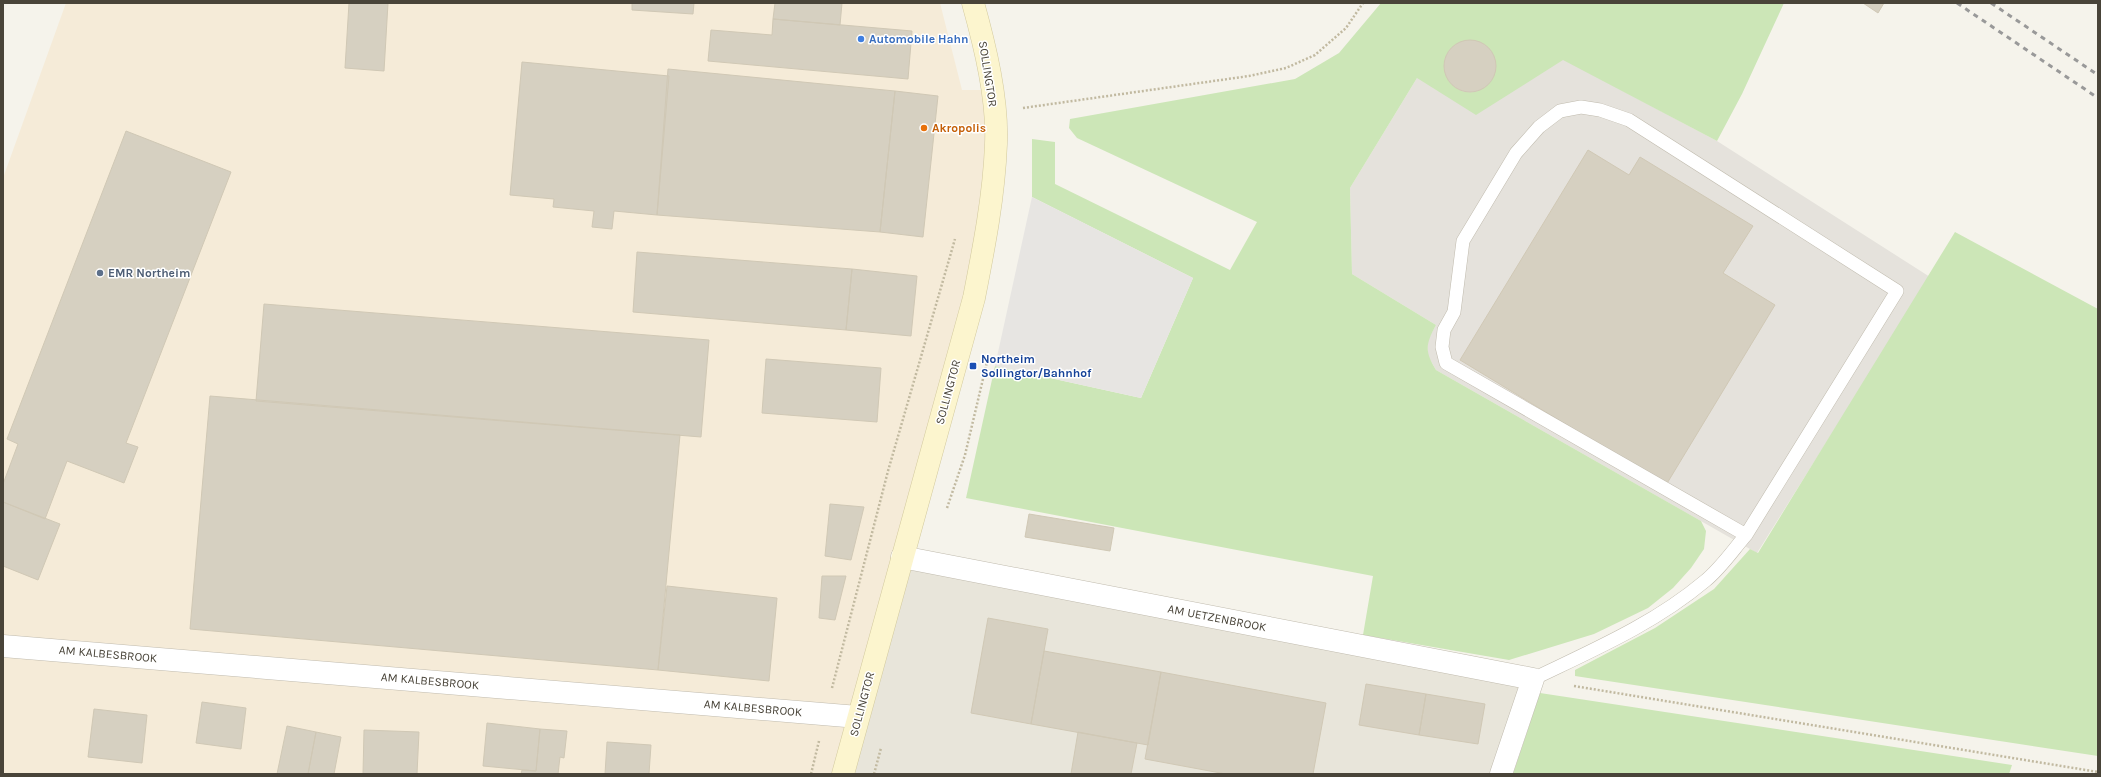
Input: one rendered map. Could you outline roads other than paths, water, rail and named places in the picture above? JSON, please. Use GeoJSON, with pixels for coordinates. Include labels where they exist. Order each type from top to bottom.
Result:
{"type":"FeatureCollection","features":[{"type":"Feature","properties":{"kind":"main road","name":"SOLLINGTOR"},"geometry":{"type":"LineString","coordinates":[[843,774],[974,298],[992,198],[996,143],[993,102],[983,37],[973,3]]}},
{"type":"Feature","properties":{"kind":"street","name":"AM UETZENBROOK"},"geometry":{"type":"LineString","coordinates":[[902,557],[1533,679]]}},
{"type":"Feature","properties":{"kind":"street","name":"AM KALBESBROOK"},"geometry":{"type":"LineString","coordinates":[[3,646],[858,717]]}},
{"type":"Feature","properties":{"kind":"street"},"geometry":{"type":"LineString","coordinates":[[1501,774],[1533,679]]}},
{"type":"Feature","properties":{"kind":"lane"},"geometry":{"type":"LineString","coordinates":[[1533,679],[1618,639],[1654,618],[1706,580],[1746,535],[1897,291],[1629,120],[1600,110],[1581,107],[1560,111],[1539,127],[1516,152],[1463,241],[1454,312],[1444,330],[1442,347],[1446,363],[1746,535]]}},
{"type":"Feature","properties":{"kind":"railway"},"geometry":{"type":"LineString","coordinates":[[1957,3],[2098,98]]}},
{"type":"Feature","properties":{"kind":"railway"},"geometry":{"type":"LineString","coordinates":[[1991,3],[2098,75]]}},
{"type":"Feature","properties":{"kind":"place","name":"Automobile Hahn"},"geometry":{"type":"Point","coordinates":[861,39]}},
{"type":"Feature","properties":{"kind":"place","name":"Akropolis"},"geometry":{"type":"Point","coordinates":[924,128]}},
{"type":"Feature","properties":{"kind":"place","name":"EMR Northeim"},"geometry":{"type":"Point","coordinates":[100,273]}},
{"type":"Feature","properties":{"kind":"place","name":"Northeim Sollingtor/Bahnhof"},"geometry":{"type":"Point","coordinates":[973,366]}}]}
